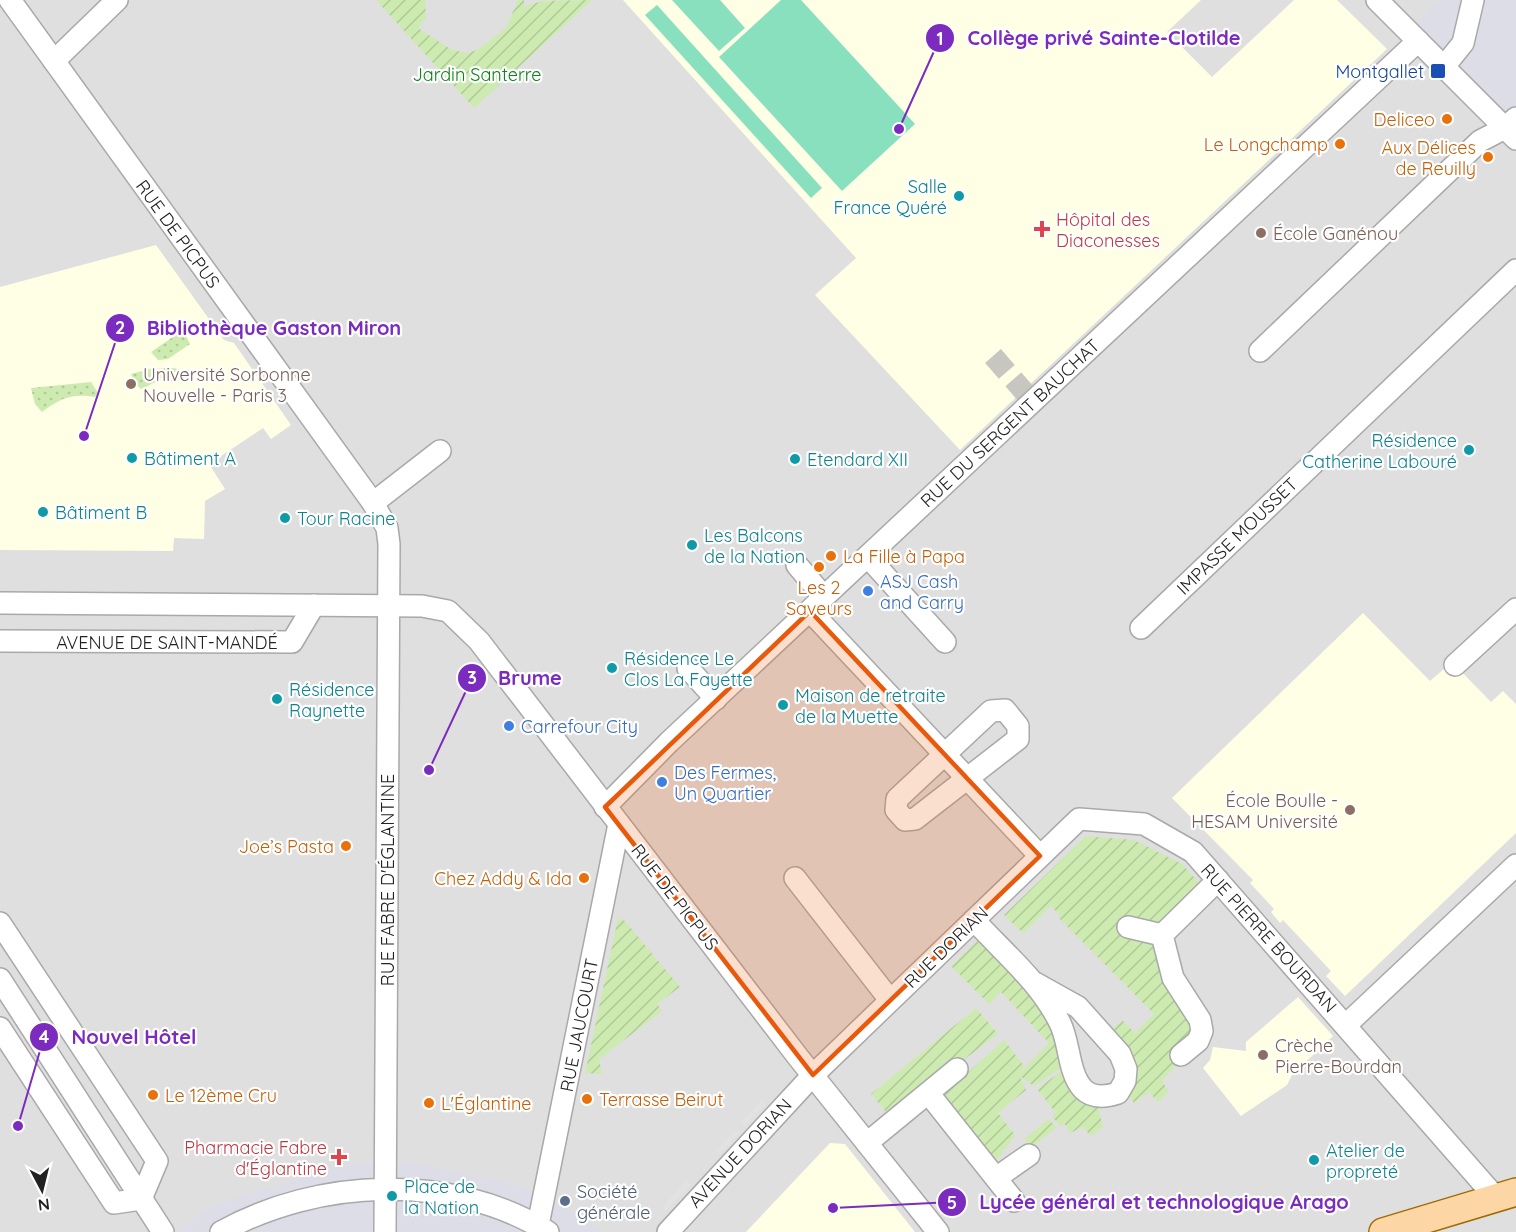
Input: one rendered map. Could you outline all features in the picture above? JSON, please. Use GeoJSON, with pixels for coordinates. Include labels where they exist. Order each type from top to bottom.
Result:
{"type":"FeatureCollection","features":[{"type":"Feature","properties":{"kind":"main road"},"geometry":{"type":"LineString","coordinates":[[1383,1232],[1506,1195]]}},
{"type":"Feature","properties":{"kind":"street","name":"RUE DE PICPUS"},"geometry":{"type":"LineString","coordinates":[[10,0],[373,503],[387,528]]}},
{"type":"Feature","properties":{"kind":"street"},"geometry":{"type":"LineString","coordinates":[[54,61],[117,0]]}},
{"type":"Feature","properties":{"kind":"street"},"geometry":{"type":"LineString","coordinates":[[1260,351],[1480,141],[1512,128],[1443,68],[1377,0]]}},
{"type":"Feature","properties":{"kind":"street"},"geometry":{"type":"LineString","coordinates":[[1443,68],[1463,42],[1473,0]]}},
{"type":"Feature","properties":{"kind":"street","name":"RUE DU SERGENT BAUCHAT"},"geometry":{"type":"LineString","coordinates":[[605,807],[620,789],[1418,41]]}},
{"type":"Feature","properties":{"kind":"street","name":"IMPASSE MOUSSET"},"geometry":{"type":"LineString","coordinates":[[1141,628],[1516,270]]}},
{"type":"Feature","properties":{"kind":"street"},"geometry":{"type":"LineString","coordinates":[[373,503],[440,451]]}},
{"type":"Feature","properties":{"kind":"street","name":"RUE FABRE D'ÉGLANTINE"},"geometry":{"type":"LineString","coordinates":[[384,1232],[389,544],[387,528]]}},
{"type":"Feature","properties":{"kind":"street"},"geometry":{"type":"LineString","coordinates":[[868,557],[945,642]]}},
{"type":"Feature","properties":{"kind":"street"},"geometry":{"type":"LineString","coordinates":[[797,565],[817,604],[945,754],[1040,856]]}},
{"type":"Feature","properties":{"kind":"street","name":"AVENUE DE SAINT-MANDÉ"},"geometry":{"type":"LineString","coordinates":[[0,603],[388,605]]}},
{"type":"Feature","properties":{"kind":"street","name":"AVENUE DE SAINT-MANDÉ"},"geometry":{"type":"LineString","coordinates":[[0,641],[291,642],[314,605]]}},
{"type":"Feature","properties":{"kind":"street","name":"RUE DE PICPUS"},"geometry":{"type":"LineString","coordinates":[[388,605],[422,606],[448,611],[458,618],[479,641],[813,1075],[938,1232]]}},
{"type":"Feature","properties":{"kind":"street"},"geometry":{"type":"LineString","coordinates":[[1455,665],[1516,609]]}},
{"type":"Feature","properties":{"kind":"street"},"geometry":{"type":"LineString","coordinates":[[688,668],[716,699]]}},
{"type":"Feature","properties":{"kind":"street"},"geometry":{"type":"LineString","coordinates":[[1005,710],[1018,726],[1017,739],[967,778],[915,819],[905,820],[896,810],[897,798],[991,711],[1005,710]]}},
{"type":"Feature","properties":{"kind":"street","name":"RUE DORIAN"},"geometry":{"type":"LineString","coordinates":[[813,1075],[1079,819]]}},
{"type":"Feature","properties":{"kind":"street","name":"RUE PIERRE BOURDAN"},"geometry":{"type":"LineString","coordinates":[[1079,819],[1144,824],[1193,852],[1346,1025],[1506,1195]]}},
{"type":"Feature","properties":{"kind":"street","name":"RUE JAUCOURT"},"geometry":{"type":"LineString","coordinates":[[543,1229],[619,824]]}},
{"type":"Feature","properties":{"kind":"street"},"geometry":{"type":"LineString","coordinates":[[1346,1025],[1516,865]]}},
{"type":"Feature","properties":{"kind":"street"},"geometry":{"type":"LineString","coordinates":[[795,878],[890,1000]]}},
{"type":"Feature","properties":{"kind":"street"},"geometry":{"type":"LineString","coordinates":[[1162,935],[1218,880]]}},
{"type":"Feature","properties":{"kind":"street"},"geometry":{"type":"LineString","coordinates":[[974,920],[1035,983],[1060,1023],[1082,1088],[1091,1095],[1098,1096],[1118,1093],[1125,1081],[1126,1069],[1120,1054],[1078,1006],[1035,983]]}},
{"type":"Feature","properties":{"kind":"street"},"geometry":{"type":"LineString","coordinates":[[0,923],[157,1161],[141,1199]]}},
{"type":"Feature","properties":{"kind":"street"},"geometry":{"type":"LineString","coordinates":[[1128,927],[1162,935]]}},
{"type":"Feature","properties":{"kind":"street"},"geometry":{"type":"LineString","coordinates":[[1162,935],[1173,978],[1200,1020],[1202,1031],[1198,1041],[1181,1055]]}},
{"type":"Feature","properties":{"kind":"street"},"geometry":{"type":"LineString","coordinates":[[0,979],[164,1232]]}},
{"type":"Feature","properties":{"kind":"street"},"geometry":{"type":"LineString","coordinates":[[0,1028],[114,1203],[141,1199]]}},
{"type":"Feature","properties":{"kind":"street"},"geometry":{"type":"LineString","coordinates":[[867,1143],[957,1069]]}},
{"type":"Feature","properties":{"kind":"street","name":"AVENUE DORIAN"},"geometry":{"type":"LineString","coordinates":[[668,1232],[813,1075]]}},
{"type":"Feature","properties":{"kind":"street"},"geometry":{"type":"LineString","coordinates":[[929,1094],[1014,1201]]}},
{"type":"Feature","properties":{"kind":"street"},"geometry":{"type":"LineString","coordinates":[[996,1178],[1029,1155]]}},
{"type":"Feature","properties":{"kind":"street"},"geometry":{"type":"LineString","coordinates":[[221,1232],[271,1209],[309,1198],[384,1189],[462,1198],[501,1209],[543,1229]]}},
{"type":"Feature","properties":{"kind":"highlighted area"},"geometry":{"type":"Polygon","coordinates":[[[810,611],[1040,856],[813,1075],[605,807],[810,611]]]}},
{"type":"Feature","properties":{"kind":"shaded area"},"geometry":{"type":"Polygon","coordinates":[[[0,0],[1516,0],[1516,1232],[0,1232],[0,0]]]}},
{"type":"Feature","properties":{"kind":"shaded area"},"geometry":{"type":"Polygon","coordinates":[[[623,0],[1201,0],[1167,32],[1212,77],[1294,0],[1337,0],[1387,49],[960,450],[815,295],[856,258],[623,0]]]}},
{"type":"Feature","properties":{"kind":"shaded area"},"geometry":{"type":"Polygon","coordinates":[[[1441,0],[1516,0],[1516,108],[1509,110],[1503,108],[1417,23],[1441,0]]]}},
{"type":"Feature","properties":{"kind":"shaded area","name":"Université Sorbonne Nouvelle - Paris 3"},"geometry":{"type":"Polygon","coordinates":[[[156,245],[224,340],[234,343],[291,425],[271,439],[263,428],[209,464],[225,489],[205,501],[204,539],[174,538],[173,551],[0,550],[0,287],[156,245]]]}},
{"type":"Feature","properties":{"kind":"shaded area","name":"École Boulle - HESAM Université"},"geometry":{"type":"Polygon","coordinates":[[[1363,613],[1430,681],[1452,662],[1491,702],[1503,691],[1516,704],[1516,833],[1345,996],[1326,976],[1331,971],[1283,920],[1280,923],[1271,912],[1274,909],[1250,883],[1253,880],[1172,798],[1363,613]]]}},
{"type":"Feature","properties":{"kind":"shaded area","name":"Crèche Pierre-Bourdan"},"geometry":{"type":"Polygon","coordinates":[[[1298,997],[1333,1036],[1292,1075],[1287,1085],[1241,1116],[1203,1068],[1210,1060],[1213,1047],[1246,1051],[1246,1042],[1298,997]]]}},
{"type":"Feature","properties":{"kind":"shaded area"},"geometry":{"type":"Polygon","coordinates":[[[762,1100],[766,1104],[744,1126],[740,1123],[762,1100]]]}},
{"type":"Feature","properties":{"kind":"shaded area"},"geometry":{"type":"Polygon","coordinates":[[[735,1130],[739,1133],[719,1154],[716,1151],[735,1130]]]}},
{"type":"Feature","properties":{"kind":"shaded area"},"geometry":{"type":"Polygon","coordinates":[[[830,1143],[845,1144],[915,1232],[746,1232],[830,1143]]]}},
{"type":"Feature","properties":{"kind":"shaded area","name":"Place de la Nation"},"geometry":{"type":"Polygon","coordinates":[[[417,1163],[517,1185],[560,1204],[602,1232],[177,1232],[215,1204],[349,1164],[417,1163]]]}},
{"type":"Feature","properties":{"kind":"shaded area"},"geometry":{"type":"Polygon","coordinates":[[[686,1180],[691,1184],[666,1211],[662,1208],[686,1180]]]}},
{"type":"Feature","properties":{"kind":"green space","name":"Jardin Santerre"},"geometry":{"type":"Polygon","coordinates":[[[376,0],[425,0],[426,18],[418,28],[452,50],[467,53],[477,50],[506,28],[518,0],[524,0],[524,7],[542,1],[592,0],[474,108],[376,0]]]}},
{"type":"Feature","properties":{"kind":"green space"},"geometry":{"type":"Polygon","coordinates":[[[672,0],[720,0],[745,28],[719,51],[672,0]]]}},
{"type":"Feature","properties":{"kind":"green space"},"geometry":{"type":"Polygon","coordinates":[[[781,0],[801,0],[915,124],[842,191],[719,57],[781,0]]]}},
{"type":"Feature","properties":{"kind":"green space"},"geometry":{"type":"Polygon","coordinates":[[[657,5],[822,188],[811,198],[645,15],[657,5]]]}},
{"type":"Feature","properties":{"kind":"green space"},"geometry":{"type":"Polygon","coordinates":[[[183,330],[190,344],[168,359],[158,360],[151,352],[183,330]]]}},
{"type":"Feature","properties":{"kind":"green space"},"geometry":{"type":"Polygon","coordinates":[[[174,368],[180,371],[182,377],[172,382],[168,376],[141,389],[135,384],[131,374],[150,369],[174,368]]]}},
{"type":"Feature","properties":{"kind":"green space"},"geometry":{"type":"Polygon","coordinates":[[[91,382],[98,393],[95,397],[67,398],[42,412],[35,404],[31,388],[91,382]]]}},
{"type":"Feature","properties":{"kind":"green space"},"geometry":{"type":"Polygon","coordinates":[[[1086,836],[1134,840],[1182,864],[1206,891],[1162,935],[1126,935],[1157,946],[1194,1021],[1191,1036],[1179,1061],[1162,1081],[1169,1092],[1158,1102],[1149,1092],[1134,1103],[1127,1093],[1110,1032],[1122,1020],[1135,1033],[1154,1014],[1058,917],[1060,915],[1051,906],[1023,933],[1004,915],[1086,836]]]}},
{"type":"Feature","properties":{"kind":"green space"},"geometry":{"type":"Polygon","coordinates":[[[618,918],[625,921],[680,987],[657,1004],[662,1011],[599,1059],[602,1074],[585,1073],[618,918]]]}},
{"type":"Feature","properties":{"kind":"green space"},"geometry":{"type":"Polygon","coordinates":[[[985,933],[1035,983],[1065,1065],[1034,1086],[1020,1076],[1026,1090],[998,1113],[1015,1135],[997,1160],[991,1160],[944,1101],[946,1092],[1004,1040],[1024,1066],[1021,1072],[1049,1043],[1001,992],[989,1004],[951,966],[985,933]]]}},
{"type":"Feature","properties":{"kind":"green space"},"geometry":{"type":"Polygon","coordinates":[[[976,1008],[998,1034],[889,1116],[871,1094],[976,1008]]]}},
{"type":"Feature","properties":{"kind":"green space"},"geometry":{"type":"Polygon","coordinates":[[[1067,1067],[1084,1101],[1098,1107],[1103,1127],[1091,1136],[1083,1127],[1070,1133],[1064,1123],[1061,1126],[1052,1117],[1056,1113],[1037,1089],[1067,1067]]]}},
{"type":"Feature","properties":{"kind":"green space"},"geometry":{"type":"Polygon","coordinates":[[[1049,1119],[1056,1128],[1032,1147],[1024,1139],[1049,1119]]]}},
{"type":"Feature","properties":{"kind":"tunnel"},"geometry":{"type":"LineString","coordinates":[[993,356],[1033,402]]}},
{"type":"Feature","properties":{"kind":"place","name":"Montgallet"},"geometry":{"type":"Point","coordinates":[1438,71]}},
{"type":"Feature","properties":{"kind":"place","name":"Deliceo"},"geometry":{"type":"Point","coordinates":[1447,119]}},
{"type":"Feature","properties":{"kind":"place","name":"Collège privé Sainte-Clotilde"},"geometry":{"type":"Point","coordinates":[899,129]}},
{"type":"Feature","properties":{"kind":"place","name":"Le Longchamp"},"geometry":{"type":"Point","coordinates":[1340,144]}},
{"type":"Feature","properties":{"kind":"place","name":"Aux Délices de Reuilly"},"geometry":{"type":"Point","coordinates":[1488,157]}},
{"type":"Feature","properties":{"kind":"place","name":"Salle France Quéré"},"geometry":{"type":"Point","coordinates":[959,196]}},
{"type":"Feature","properties":{"kind":"place","name":"Hôpital des Diaconesses"},"geometry":{"type":"Point","coordinates":[1042,229]}},
{"type":"Feature","properties":{"kind":"place","name":"École Ganénou"},"geometry":{"type":"Point","coordinates":[1261,233]}},
{"type":"Feature","properties":{"kind":"place","name":"Université Sorbonne Nouvelle - Paris 3"},"geometry":{"type":"Point","coordinates":[131,384]}},
{"type":"Feature","properties":{"kind":"place","name":"Bibliothèque Gaston Miron"},"geometry":{"type":"Point","coordinates":[84,436]}},
{"type":"Feature","properties":{"kind":"place","name":"Résidence Catherine Labouré"},"geometry":{"type":"Point","coordinates":[1469,450]}},
{"type":"Feature","properties":{"kind":"place","name":"Bâtiment A"},"geometry":{"type":"Point","coordinates":[132,458]}},
{"type":"Feature","properties":{"kind":"place","name":"Etendard XII"},"geometry":{"type":"Point","coordinates":[795,459]}},
{"type":"Feature","properties":{"kind":"place","name":"Bâtiment B"},"geometry":{"type":"Point","coordinates":[43,512]}},
{"type":"Feature","properties":{"kind":"place","name":"Tour Racine"},"geometry":{"type":"Point","coordinates":[285,518]}},
{"type":"Feature","properties":{"kind":"place","name":"Les Balcons de la Nation"},"geometry":{"type":"Point","coordinates":[692,545]}},
{"type":"Feature","properties":{"kind":"place","name":"La Fille à Papa"},"geometry":{"type":"Point","coordinates":[831,556]}},
{"type":"Feature","properties":{"kind":"place","name":"Les 2 Saveurs"},"geometry":{"type":"Point","coordinates":[819,567]}},
{"type":"Feature","properties":{"kind":"place","name":"ASJ Cash and Carry"},"geometry":{"type":"Point","coordinates":[868,591]}},
{"type":"Feature","properties":{"kind":"place","name":"Résidence Le Clos La Fayette"},"geometry":{"type":"Point","coordinates":[612,668]}},
{"type":"Feature","properties":{"kind":"place","name":"Résidence Raynette"},"geometry":{"type":"Point","coordinates":[277,699]}},
{"type":"Feature","properties":{"kind":"place","name":"Maison de retraite de la Muette"},"geometry":{"type":"Point","coordinates":[783,705]}},
{"type":"Feature","properties":{"kind":"place","name":"Carrefour City"},"geometry":{"type":"Point","coordinates":[509,726]}},
{"type":"Feature","properties":{"kind":"place","name":"Brume"},"geometry":{"type":"Point","coordinates":[429,770]}},
{"type":"Feature","properties":{"kind":"place","name":"Des Fermes, Un Quartier"},"geometry":{"type":"Point","coordinates":[662,782]}},
{"type":"Feature","properties":{"kind":"place","name":"École Boulle - HESAM Université"},"geometry":{"type":"Point","coordinates":[1350,810]}},
{"type":"Feature","properties":{"kind":"place","name":"Joe’s Pasta"},"geometry":{"type":"Point","coordinates":[346,846]}},
{"type":"Feature","properties":{"kind":"place","name":"Chez Addy & Ida"},"geometry":{"type":"Point","coordinates":[584,878]}},
{"type":"Feature","properties":{"kind":"place","name":"Crèche Pierre-Bourdan"},"geometry":{"type":"Point","coordinates":[1263,1055]}},
{"type":"Feature","properties":{"kind":"place","name":"Le 12ème Cru"},"geometry":{"type":"Point","coordinates":[153,1095]}},
{"type":"Feature","properties":{"kind":"place","name":"Terrasse Beirut"},"geometry":{"type":"Point","coordinates":[587,1099]}},
{"type":"Feature","properties":{"kind":"place","name":"L'Églantine"},"geometry":{"type":"Point","coordinates":[429,1103]}},
{"type":"Feature","properties":{"kind":"place","name":"Nouvel Hôtel"},"geometry":{"type":"Point","coordinates":[18,1126]}},
{"type":"Feature","properties":{"kind":"place","name":"Pharmacie Fabre d'Églantine"},"geometry":{"type":"Point","coordinates":[339,1157]}},
{"type":"Feature","properties":{"kind":"place","name":"Atelier de propreté"},"geometry":{"type":"Point","coordinates":[1314,1160]}},
{"type":"Feature","properties":{"kind":"place","name":"Place de la Nation"},"geometry":{"type":"Point","coordinates":[392,1196]}},
{"type":"Feature","properties":{"kind":"place","name":"Société générale"},"geometry":{"type":"Point","coordinates":[565,1201]}},
{"type":"Feature","properties":{"kind":"place","name":"Lycée général et technologique Arago"},"geometry":{"type":"Point","coordinates":[833,1208]}}]}
